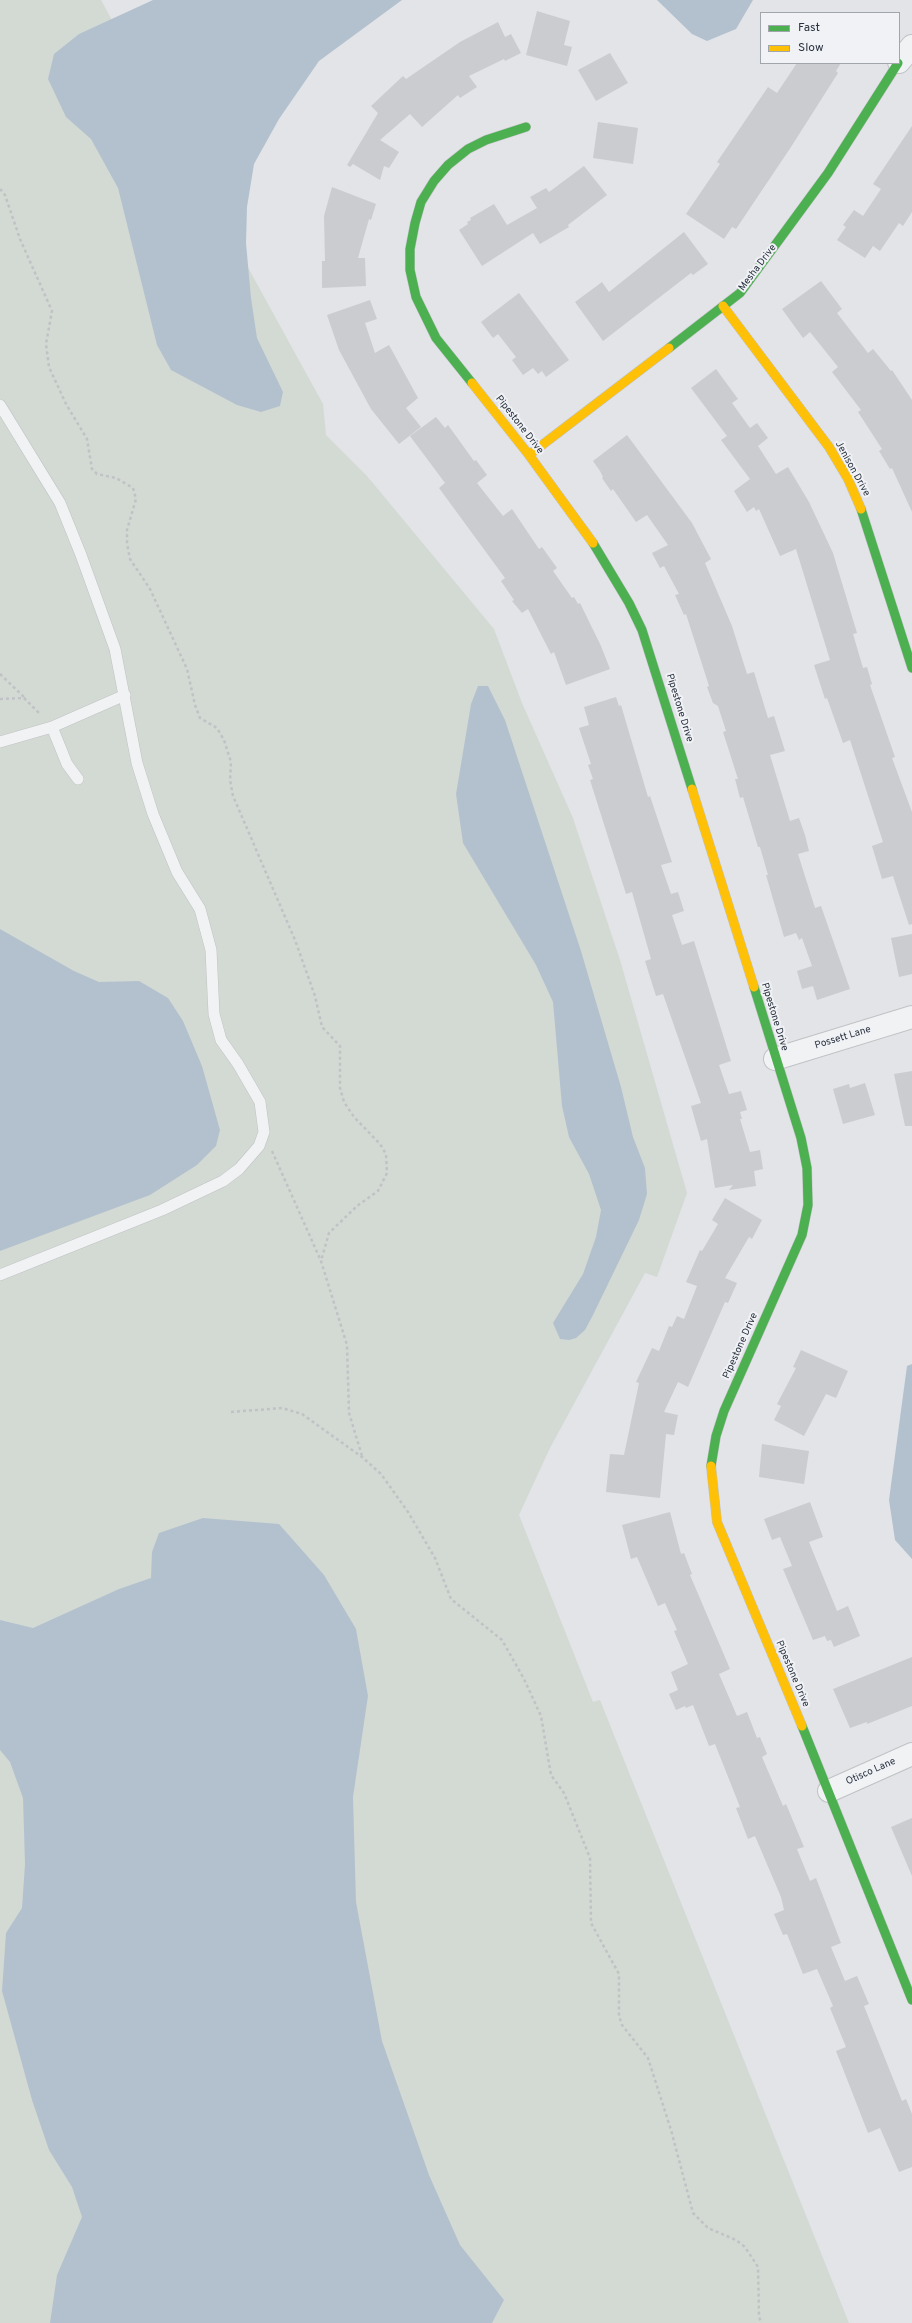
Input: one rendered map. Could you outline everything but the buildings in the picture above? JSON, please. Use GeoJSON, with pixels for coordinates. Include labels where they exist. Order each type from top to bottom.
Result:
{"type":"FeatureCollection","features":[{"type":"Feature","properties":{"kind":"street","name":"Mesha Drive"},"geometry":{"type":"LineString","coordinates":[[900,62],[912,46]]}},
{"type":"Feature","properties":{"kind":"street","name":"Mesha Drive"},"geometry":{"type":"LineString","coordinates":[[529,455],[740,293],[828,173],[898,64]]}},
{"type":"Feature","properties":{"kind":"street","name":"Pipestone Drive"},"geometry":{"type":"LineString","coordinates":[[526,127],[486,140],[468,149],[448,165],[434,181],[421,202],[415,223],[410,249],[410,270],[416,296],[436,338],[529,455],[593,543],[629,602],[642,630],[775,1059],[801,1138],[807,1168],[808,1205],[802,1235],[722,1417],[711,1464],[713,1492],[717,1522],[729,1553],[829,1791],[912,2000]]}},
{"type":"Feature","properties":{"kind":"street","name":"Jenison Drive"},"geometry":{"type":"LineString","coordinates":[[723,306],[829,447],[848,479],[864,517],[912,668]]}},
{"type":"Feature","properties":{"kind":"street","name":"Possett Lane"},"geometry":{"type":"LineString","coordinates":[[775,1059],[912,1017]]}},
{"type":"Feature","properties":{"kind":"street","name":"Otisco Lane"},"geometry":{"type":"LineString","coordinates":[[829,1791],[912,1754]]}},
{"type":"Feature","properties":{"kind":"lane"},"geometry":{"type":"LineString","coordinates":[[0,405],[60,503],[115,648],[137,763],[153,814],[177,872],[200,909],[211,950],[214,1014],[221,1040],[238,1064],[260,1102],[264,1132],[259,1146],[239,1169],[223,1180],[162,1210],[0,1275]]}},
{"type":"Feature","properties":{"kind":"lane"},"geometry":{"type":"LineString","coordinates":[[0,742],[52,727],[125,695]]}},
{"type":"Feature","properties":{"kind":"lane"},"geometry":{"type":"LineString","coordinates":[[52,727],[67,764],[78,779]]}},
{"type":"Feature","properties":{"kind":"path"},"geometry":{"type":"LineString","coordinates":[[0,188],[5,195],[20,239],[52,311],[46,344],[49,367],[66,404],[87,439],[92,469],[97,474],[116,478],[133,488],[136,499],[127,530],[127,544],[130,559],[150,589],[187,669],[194,706],[200,718],[217,728],[224,740],[231,762],[230,780],[233,796],[295,940],[315,996],[322,1027],[340,1046],[340,1088],[344,1102],[354,1117],[380,1144],[386,1154],[387,1174],[378,1191],[357,1206],[329,1233],[321,1261]]}},
{"type":"Feature","properties":{"kind":"path"},"geometry":{"type":"LineString","coordinates":[[0,674],[52,727]]}},
{"type":"Feature","properties":{"kind":"path"},"geometry":{"type":"LineString","coordinates":[[0,699],[24,698]]}},
{"type":"Feature","properties":{"kind":"path"},"geometry":{"type":"LineString","coordinates":[[264,1132],[321,1261],[347,1345],[349,1413],[362,1456]]}},
{"type":"Feature","properties":{"kind":"path"},"geometry":{"type":"LineString","coordinates":[[230,1412],[282,1408],[302,1414],[362,1456],[382,1474],[408,1512],[435,1558],[451,1599],[502,1640],[524,1679],[541,1716],[551,1775],[564,1793],[590,1858],[591,1923],[619,1974],[619,2016],[622,2025],[648,2058],[671,2130],[693,2212],[708,2228],[736,2240],[745,2247],[758,2267],[759,2316],[761,2323]]}},
{"type":"Feature","properties":{"kind":"shaded area"},"geometry":{"type":"Polygon","coordinates":[[[0,0],[101,0],[323,404],[326,435],[367,476],[494,629],[522,703],[573,818],[620,960],[687,1193],[657,1277],[645,1273],[550,1448],[519,1515],[593,1702],[600,1700],[849,2323],[0,2323],[0,0]]]}},
{"type":"Feature","properties":{"kind":"water"},"geometry":{"type":"Polygon","coordinates":[[[153,0],[402,0],[319,61],[279,119],[254,164],[247,207],[246,243],[251,298],[257,338],[283,392],[280,406],[261,412],[237,405],[171,370],[157,345],[118,188],[91,139],[66,117],[48,79],[54,54],[79,34],[153,0]]]}},
{"type":"Feature","properties":{"kind":"water"},"geometry":{"type":"Polygon","coordinates":[[[657,0],[753,0],[736,29],[707,41],[692,34],[657,0]]]}},
{"type":"Feature","properties":{"kind":"water"},"geometry":{"type":"Polygon","coordinates":[[[478,686],[488,686],[505,720],[581,951],[621,1087],[633,1137],[645,1168],[647,1194],[639,1220],[585,1330],[576,1338],[569,1340],[560,1339],[553,1323],[583,1274],[596,1237],[601,1210],[589,1174],[569,1137],[562,1106],[553,1002],[536,965],[463,843],[456,794],[471,704],[478,686]]]}},
{"type":"Feature","properties":{"kind":"water"},"geometry":{"type":"Polygon","coordinates":[[[0,929],[74,971],[99,982],[139,981],[168,998],[183,1021],[202,1066],[220,1130],[216,1146],[197,1165],[150,1195],[0,1251],[0,929]]]}},
{"type":"Feature","properties":{"kind":"water"},"geometry":{"type":"Polygon","coordinates":[[[912,1364],[912,1559],[895,1540],[889,1500],[907,1366],[912,1364]]]}},
{"type":"Feature","properties":{"kind":"water"},"geometry":{"type":"Polygon","coordinates":[[[203,1518],[279,1524],[324,1575],[356,1629],[368,1696],[353,1797],[356,1902],[382,2041],[429,2175],[460,2245],[504,2300],[492,2323],[50,2323],[57,2275],[82,2217],[72,2187],[49,2150],[32,2100],[2,1991],[6,1933],[22,1908],[25,1864],[23,1798],[10,1762],[0,1750],[0,1620],[33,1628],[119,1589],[151,1578],[152,1552],[159,1533],[203,1518]]]}},
{"type":"Feature","properties":{"kind":"traffic: fast"},"geometry":{"type":"LineString","coordinates":[[669,348],[740,293],[828,173],[897,64]]}},
{"type":"Feature","properties":{"kind":"traffic: fast"},"geometry":{"type":"LineString","coordinates":[[472,383],[436,338],[416,297],[410,270],[410,249],[415,223],[421,202],[434,181],[448,165],[468,149],[486,140],[526,127]]}},
{"type":"Feature","properties":{"kind":"traffic: fast"},"geometry":{"type":"LineString","coordinates":[[861,509],[912,668]]}},
{"type":"Feature","properties":{"kind":"traffic: fast"},"geometry":{"type":"LineString","coordinates":[[593,543],[629,603],[642,630],[692,789]]}},
{"type":"Feature","properties":{"kind":"traffic: fast"},"geometry":{"type":"LineString","coordinates":[[711,1466],[716,1436],[724,1411],[802,1235],[808,1205],[807,1168],[801,1138],[754,987]]}},
{"type":"Feature","properties":{"kind":"traffic: fast"},"geometry":{"type":"LineString","coordinates":[[802,1726],[912,2000]]}},
{"type":"Feature","properties":{"kind":"traffic: slow"},"geometry":{"type":"LineString","coordinates":[[723,306],[829,447],[848,479],[861,509]]}},
{"type":"Feature","properties":{"kind":"traffic: slow"},"geometry":{"type":"LineString","coordinates":[[529,455],[669,348]]}},
{"type":"Feature","properties":{"kind":"traffic: slow"},"geometry":{"type":"LineString","coordinates":[[472,383],[529,455],[593,543]]}},
{"type":"Feature","properties":{"kind":"traffic: slow"},"geometry":{"type":"LineString","coordinates":[[692,789],[754,987]]}},
{"type":"Feature","properties":{"kind":"traffic: slow"},"geometry":{"type":"LineString","coordinates":[[711,1466],[717,1522],[802,1726]]}}]}
